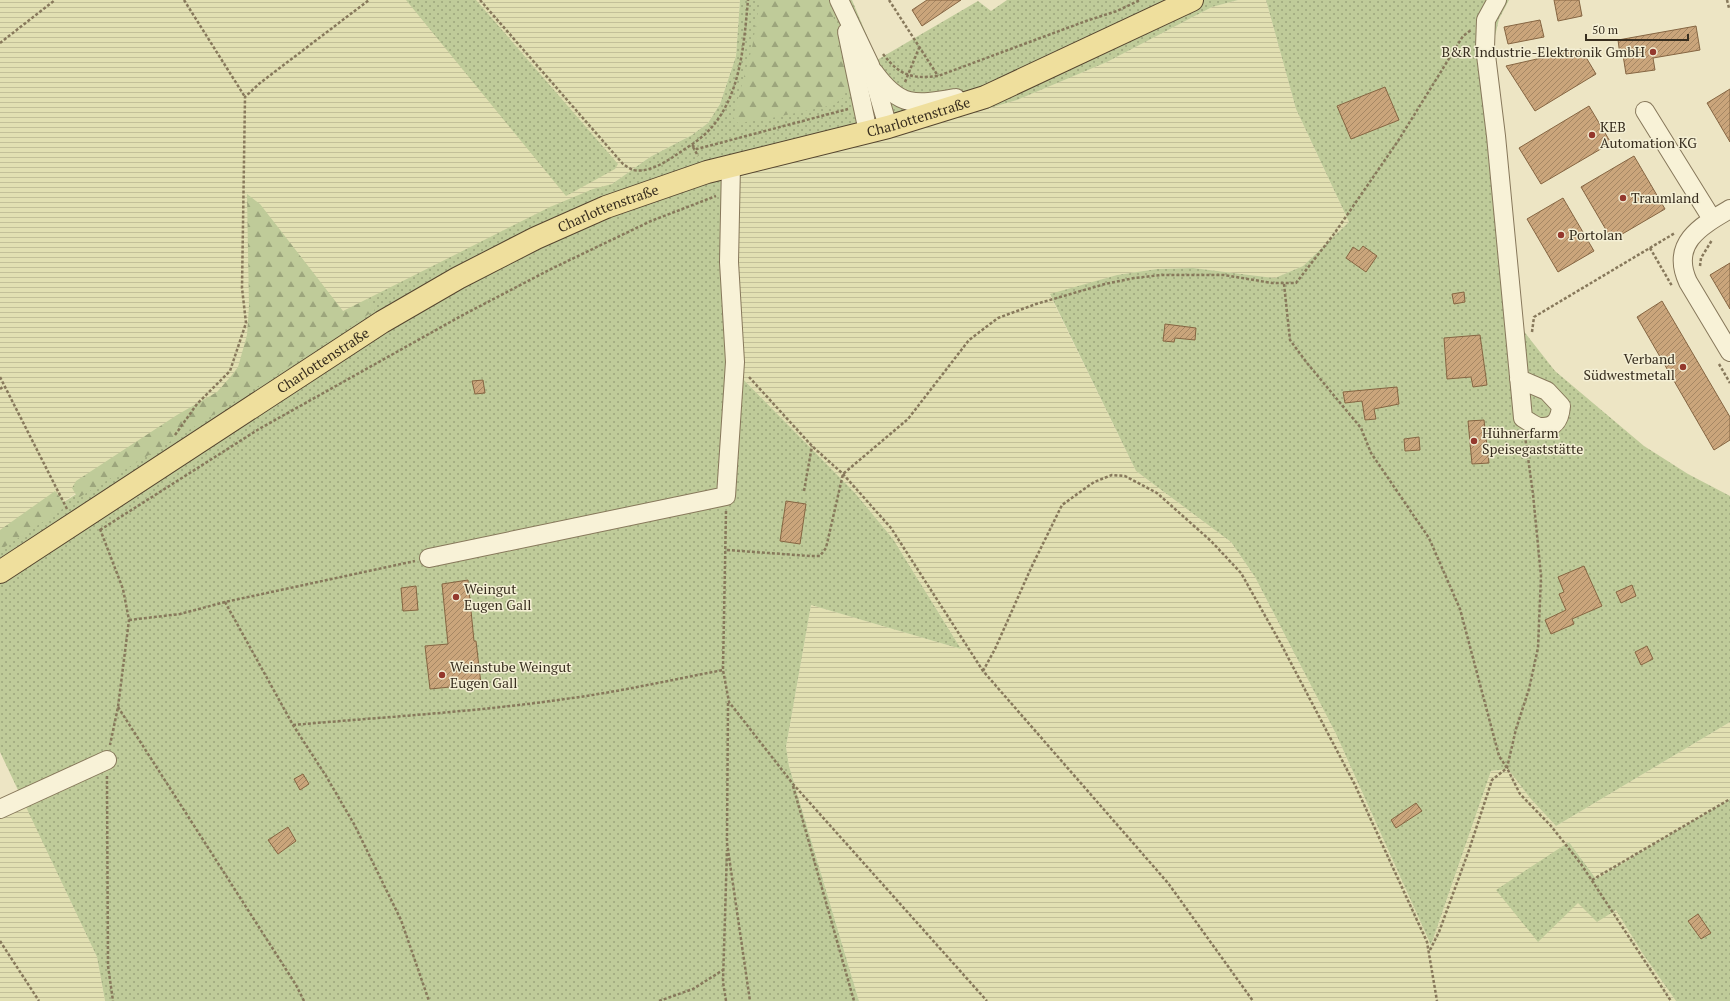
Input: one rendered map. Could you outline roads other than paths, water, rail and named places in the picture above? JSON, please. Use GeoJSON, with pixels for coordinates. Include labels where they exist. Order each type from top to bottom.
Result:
{"type":"FeatureCollection","features":[{"type":"Feature","properties":{"kind":"main road","name":"Charlottenstraße"},"geometry":{"type":"LineString","coordinates":[[0,572],[382,322],[458,278],[536,238],[606,207],[730,165],[878,129],[985,97],[1192,0]]}},
{"type":"Feature","properties":{"kind":"street"},"geometry":{"type":"LineString","coordinates":[[1497,0],[1486,20],[1485,46],[1496,136],[1519,379],[1523,418],[1540,427],[1553,425],[1560,417],[1561,406],[1547,391],[1519,379]]}},
{"type":"Feature","properties":{"kind":"street"},"geometry":{"type":"LineString","coordinates":[[840,2],[870,65],[885,86],[897,97],[906,101],[931,102],[961,97],[985,97]]}},
{"type":"Feature","properties":{"kind":"street"},"geometry":{"type":"LineString","coordinates":[[840,2],[878,129]]}},
{"type":"Feature","properties":{"kind":"street"},"geometry":{"type":"LineString","coordinates":[[870,65],[878,129]]}},
{"type":"Feature","properties":{"kind":"street"},"geometry":{"type":"LineString","coordinates":[[1646,111],[1712,219]]}},
{"type":"Feature","properties":{"kind":"street"},"geometry":{"type":"LineString","coordinates":[[429,558],[726,496],[735,362],[729,262],[730,165]]}},
{"type":"Feature","properties":{"kind":"street"},"geometry":{"type":"LineString","coordinates":[[1730,209],[1712,219],[1694,232],[1688,241],[1682,262],[1683,271],[1730,352]]}},
{"type":"Feature","properties":{"kind":"street"},"geometry":{"type":"LineString","coordinates":[[0,810],[107,760]]}},
{"type":"Feature","properties":{"kind":"place","name":"B&R Industrie-Elektronik GmbH"},"geometry":{"type":"Point","coordinates":[1653,52]}},
{"type":"Feature","properties":{"kind":"place","name":"KEB Automation KG"},"geometry":{"type":"Point","coordinates":[1592,135]}},
{"type":"Feature","properties":{"kind":"place","name":"Traumland"},"geometry":{"type":"Point","coordinates":[1623,198]}},
{"type":"Feature","properties":{"kind":"place","name":"Portolan"},"geometry":{"type":"Point","coordinates":[1561,235]}},
{"type":"Feature","properties":{"kind":"place","name":"Verband Südwestmetall"},"geometry":{"type":"Point","coordinates":[1683,367]}},
{"type":"Feature","properties":{"kind":"place","name":"Hühnerfarm Speisegaststätte"},"geometry":{"type":"Point","coordinates":[1474,441]}},
{"type":"Feature","properties":{"kind":"place","name":"Weingut Eugen Gall"},"geometry":{"type":"Point","coordinates":[456,597]}},
{"type":"Feature","properties":{"kind":"place","name":"Weinstube Weingut Eugen Gall"},"geometry":{"type":"Point","coordinates":[442,675]}}]}
